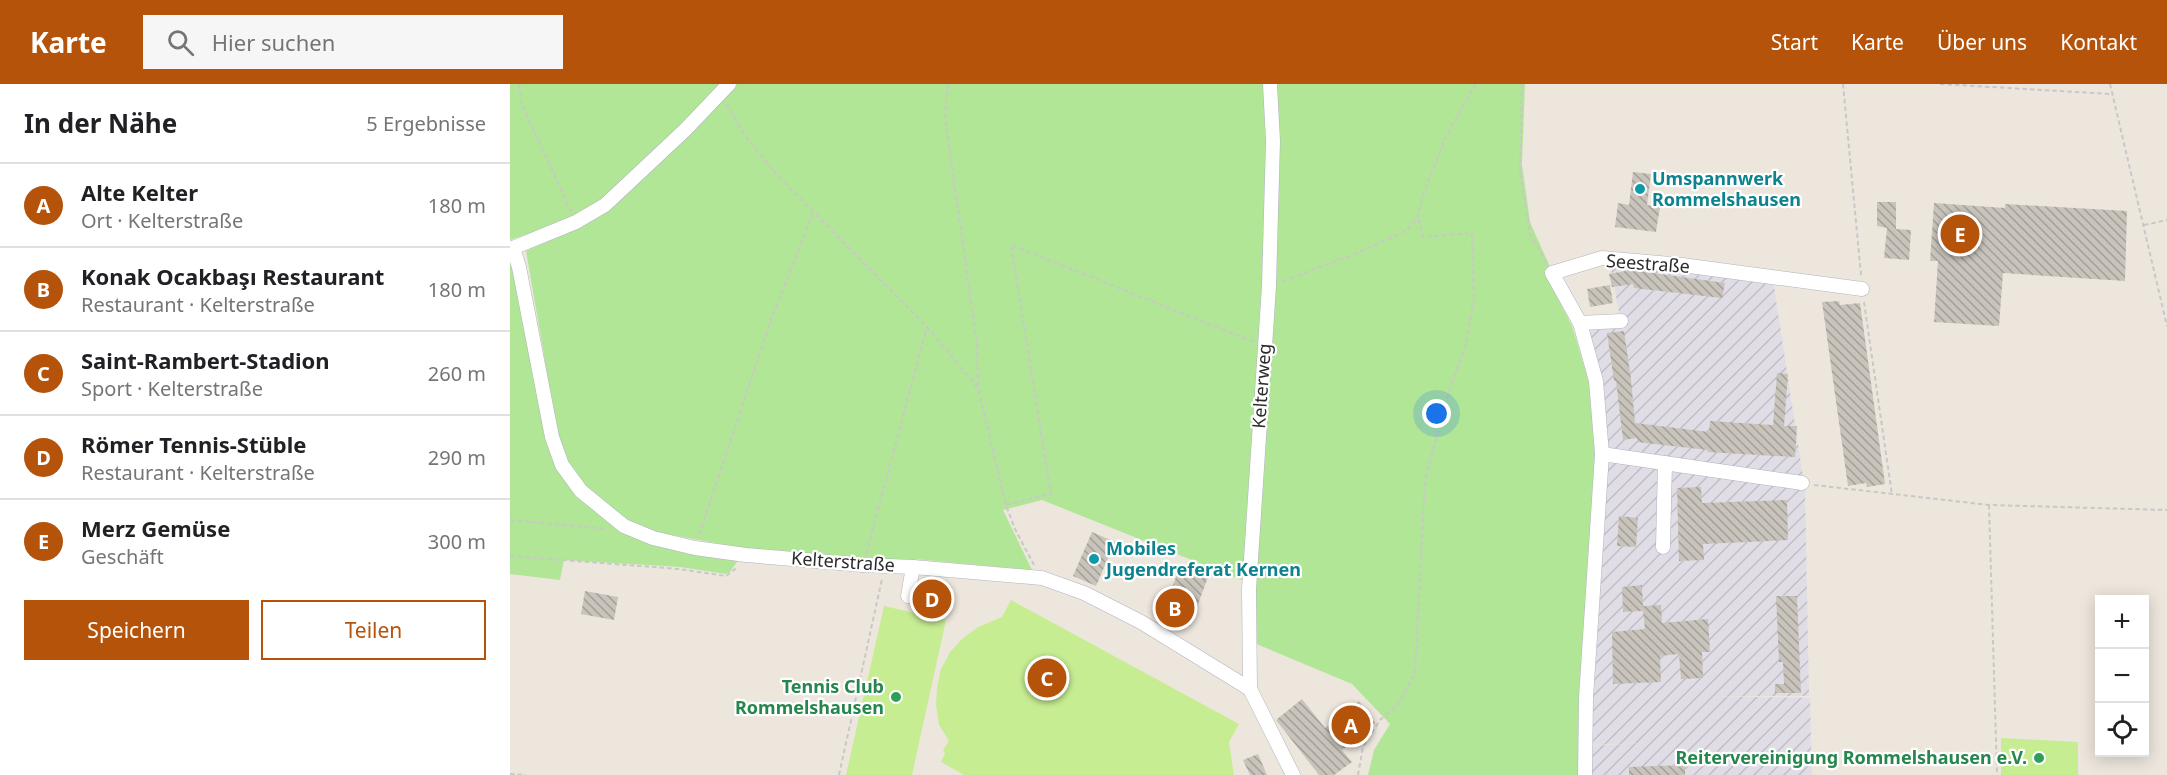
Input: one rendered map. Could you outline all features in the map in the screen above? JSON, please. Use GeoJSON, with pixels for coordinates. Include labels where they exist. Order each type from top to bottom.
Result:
{"type":"FeatureCollection","features":[{"type":"Feature","properties":{"kind":"street","name":"Kelterweg"},"geometry":{"type":"LineString","coordinates":[[1250,689],[1249,589],[1269,286],[1273,141],[1270,84]]}},
{"type":"Feature","properties":{"kind":"street"},"geometry":{"type":"LineString","coordinates":[[512,249],[576,222],[605,205],[726,89]]}},
{"type":"Feature","properties":{"kind":"street","name":"Kelterstraße"},"geometry":{"type":"LineString","coordinates":[[512,249],[519,267],[552,437],[562,465],[581,491],[624,526],[653,538],[695,548],[746,555],[1042,578],[1084,593],[1141,622],[1250,689]]}},
{"type":"Feature","properties":{"kind":"street","name":"Seestraße"},"geometry":{"type":"LineString","coordinates":[[1552,273],[1602,258],[1682,265],[1862,289]]}},
{"type":"Feature","properties":{"kind":"street"},"geometry":{"type":"LineString","coordinates":[[1552,273],[1580,323],[1596,381],[1602,454],[1586,698],[1585,775]]}},
{"type":"Feature","properties":{"kind":"street"},"geometry":{"type":"LineString","coordinates":[[1580,323],[1621,321]]}},
{"type":"Feature","properties":{"kind":"street"},"geometry":{"type":"LineString","coordinates":[[1602,454],[1802,483]]}},
{"type":"Feature","properties":{"kind":"street"},"geometry":{"type":"LineString","coordinates":[[1663,547],[1665,464]]}},
{"type":"Feature","properties":{"kind":"street"},"geometry":{"type":"LineString","coordinates":[[908,596],[913,567]]}},
{"type":"Feature","properties":{"kind":"street"},"geometry":{"type":"LineString","coordinates":[[1250,689],[1293,775]]}},
{"type":"Feature","properties":{"kind":"path"},"geometry":{"type":"LineString","coordinates":[[519,84],[522,105],[576,222]]}},
{"type":"Feature","properties":{"kind":"path"},"geometry":{"type":"LineString","coordinates":[[948,84],[945,117],[977,343],[978,388],[1006,505],[1015,529],[1042,578]]}},
{"type":"Feature","properties":{"kind":"path"},"geometry":{"type":"LineString","coordinates":[[1269,286],[1407,230],[1418,216],[1423,195],[1446,136],[1476,84]]}},
{"type":"Feature","properties":{"kind":"path"},"geometry":{"type":"LineString","coordinates":[[1522,84],[1520,171],[1530,234],[1552,273]]}},
{"type":"Feature","properties":{"kind":"path"},"geometry":{"type":"LineString","coordinates":[[1940,84],[2112,94]]}},
{"type":"Feature","properties":{"kind":"path"},"geometry":{"type":"LineString","coordinates":[[2110,84],[2167,326]]}},
{"type":"Feature","properties":{"kind":"path"},"geometry":{"type":"LineString","coordinates":[[726,89],[743,133],[777,175],[927,327],[978,388]]}},
{"type":"Feature","properties":{"kind":"path"},"geometry":{"type":"LineString","coordinates":[[695,548],[771,320],[813,213]]}},
{"type":"Feature","properties":{"kind":"path"},"geometry":{"type":"LineString","coordinates":[[1358,775],[1363,747],[1380,720],[1399,703],[1415,673],[1425,480],[1449,391],[1466,345],[1474,300],[1472,233],[1423,237],[1418,216]]}},
{"type":"Feature","properties":{"kind":"path"},"geometry":{"type":"LineString","coordinates":[[2144,225],[2167,220]]}},
{"type":"Feature","properties":{"kind":"path"},"geometry":{"type":"LineString","coordinates":[[1006,505],[1051,494],[1011,245],[1265,347]]}},
{"type":"Feature","properties":{"kind":"path"},"geometry":{"type":"LineString","coordinates":[[863,565],[927,327]]}},
{"type":"Feature","properties":{"kind":"path"},"geometry":{"type":"LineString","coordinates":[[1802,483],[1989,506],[2167,510]]}},
{"type":"Feature","properties":{"kind":"path"},"geometry":{"type":"LineString","coordinates":[[1989,506],[1997,775]]}},
{"type":"Feature","properties":{"kind":"path"},"geometry":{"type":"LineString","coordinates":[[510,520],[609,530],[624,526]]}},
{"type":"Feature","properties":{"kind":"path"},"geometry":{"type":"LineString","coordinates":[[510,556],[679,569],[726,576],[738,567],[746,555]]}},
{"type":"Feature","properties":{"kind":"path"},"geometry":{"type":"LineString","coordinates":[[839,775],[885,566]]}},
{"type":"Feature","properties":{"kind":"path"},"geometry":{"type":"LineString","coordinates":[[510,774],[526,775]]}},
{"type":"Feature","properties":{"kind":"shaded area"},"geometry":{"type":"Polygon","coordinates":[[[1610,264],[1773,280],[1803,477],[1607,449],[1602,381],[1589,330],[1622,328],[1610,264]]]}},
{"type":"Feature","properties":{"kind":"shaded area"},"geometry":{"type":"Polygon","coordinates":[[[1606,461],[1805,488],[1809,696],[1709,696],[1810,698],[1812,775],[1590,775],[1590,746],[1643,743],[1590,745],[1606,461]]]}},
{"type":"Feature","properties":{"kind":"green space"},"geometry":{"type":"Polygon","coordinates":[[[510,84],[721,84],[601,202],[566,221],[510,240],[510,84]]]}},
{"type":"Feature","properties":{"kind":"green space"},"geometry":{"type":"Polygon","coordinates":[[[732,84],[1525,84],[1522,164],[1530,222],[1550,267],[1544,271],[1572,326],[1590,386],[1596,457],[1581,775],[1368,775],[1374,750],[1390,724],[1352,684],[1254,643],[1254,585],[1042,500],[1003,510],[1032,570],[914,559],[862,559],[747,549],[656,532],[620,518],[585,487],[567,463],[558,436],[526,251],[568,232],[732,84]]]}},
{"type":"Feature","properties":{"kind":"green space"},"geometry":{"type":"Polygon","coordinates":[[[510,261],[515,265],[557,467],[622,531],[739,559],[730,572],[726,574],[680,567],[564,560],[560,580],[510,574],[510,261]]]}},
{"type":"Feature","properties":{"kind":"green space"},"geometry":{"type":"Polygon","coordinates":[[[1011,600],[1239,724],[1229,742],[1234,775],[964,775],[941,762],[945,753],[943,750],[949,741],[939,725],[936,705],[941,669],[950,652],[962,639],[978,627],[1002,617],[1011,600]]]}},
{"type":"Feature","properties":{"kind":"green space","name":"Tennis Club Rommelshausen"},"geometry":{"type":"Polygon","coordinates":[[[884,606],[946,620],[912,775],[846,775],[884,606]]]}},
{"type":"Feature","properties":{"kind":"green space","name":"Reitervereinigung Rommelshausen e.V."},"geometry":{"type":"Polygon","coordinates":[[[2001,738],[2078,742],[2078,775],[2001,775],[2001,738]]]}},
{"type":"Feature","properties":{"kind":"building","name":"Umspannwerk Rommelshausen"},"geometry":{"type":"Polygon","coordinates":[[[1633,172],[1651,174],[1647,205],[1660,207],[1656,232],[1615,227],[1618,203],[1629,205],[1633,172]]]}},
{"type":"Feature","properties":{"kind":"building"},"geometry":{"type":"Polygon","coordinates":[[[1877,202],[1896,202],[1896,229],[1911,230],[1909,260],[1884,258],[1887,228],[1877,226],[1877,202]]]}},
{"type":"Feature","properties":{"kind":"building"},"geometry":{"type":"Polygon","coordinates":[[[1934,203],[2005,208],[2005,204],[2127,211],[2125,281],[2003,273],[1999,326],[1934,322],[1938,261],[1930,261],[1934,203]]]}},
{"type":"Feature","properties":{"kind":"building"},"geometry":{"type":"Polygon","coordinates":[[[1631,270],[1725,283],[1722,298],[1634,288],[1633,284],[1612,287],[1609,274],[1631,270]]]}},
{"type":"Feature","properties":{"kind":"building"},"geometry":{"type":"Polygon","coordinates":[[[1610,285],[1613,303],[1590,307],[1587,289],[1610,285]]]}},
{"type":"Feature","properties":{"kind":"building"},"geometry":{"type":"Polygon","coordinates":[[[1839,301],[1840,305],[1860,303],[1885,484],[1867,487],[1866,483],[1848,486],[1822,302],[1839,301]]]}},
{"type":"Feature","properties":{"kind":"building"},"geometry":{"type":"Polygon","coordinates":[[[1624,331],[1635,423],[1709,432],[1710,421],[1773,425],[1777,373],[1788,374],[1784,426],[1797,426],[1795,457],[1707,452],[1708,450],[1637,442],[1637,438],[1623,440],[1616,381],[1614,381],[1607,333],[1624,331]]]}},
{"type":"Feature","properties":{"kind":"building"},"geometry":{"type":"Polygon","coordinates":[[[1701,487],[1702,503],[1787,500],[1788,540],[1703,544],[1704,560],[1679,561],[1677,488],[1701,487]]]}},
{"type":"Feature","properties":{"kind":"building"},"geometry":{"type":"Polygon","coordinates":[[[1619,516],[1638,518],[1636,547],[1617,546],[1619,516]]]}},
{"type":"Feature","properties":{"kind":"building","name":"Mobiles Jugendreferat Kernen"},"geometry":{"type":"Polygon","coordinates":[[[1092,532],[1115,542],[1096,586],[1073,576],[1092,532]]]}},
{"type":"Feature","properties":{"kind":"building"},"geometry":{"type":"Polygon","coordinates":[[[1180,566],[1208,577],[1190,626],[1162,615],[1180,566]]]}},
{"type":"Feature","properties":{"kind":"building"},"geometry":{"type":"Polygon","coordinates":[[[920,584],[946,591],[940,611],[914,604],[920,584]]]}},
{"type":"Feature","properties":{"kind":"building"},"geometry":{"type":"Polygon","coordinates":[[[1642,585],[1643,606],[1661,605],[1662,623],[1708,619],[1710,652],[1702,652],[1703,678],[1681,679],[1679,654],[1660,656],[1661,682],[1613,684],[1612,632],[1645,629],[1643,611],[1623,612],[1622,587],[1642,585]]]}},
{"type":"Feature","properties":{"kind":"building"},"geometry":{"type":"Polygon","coordinates":[[[585,591],[618,597],[614,620],[581,614],[585,591]]]}},
{"type":"Feature","properties":{"kind":"building"},"geometry":{"type":"Polygon","coordinates":[[[1776,596],[1797,596],[1801,693],[1775,693],[1775,684],[1784,684],[1783,662],[1779,662],[1776,596]]]}},
{"type":"Feature","properties":{"kind":"building"},"geometry":{"type":"Polygon","coordinates":[[[1302,699],[1325,728],[1359,701],[1375,723],[1342,750],[1352,762],[1334,775],[1319,775],[1276,720],[1302,699]]]}},
{"type":"Feature","properties":{"kind":"building"},"geometry":{"type":"Polygon","coordinates":[[[1258,754],[1267,775],[1250,775],[1243,760],[1258,754]]]}},
{"type":"Feature","properties":{"kind":"building"},"geometry":{"type":"Polygon","coordinates":[[[1685,765],[1685,775],[1629,775],[1629,767],[1685,765]]]}},
{"type":"Feature","properties":{"kind":"place","name":"Umspannwerk Rommelshausen"},"geometry":{"type":"Point","coordinates":[1640,189]}},
{"type":"Feature","properties":{"kind":"place","name":"Merz Gemüse"},"geometry":{"type":"Point","coordinates":[1960,234]}},
{"type":"Feature","properties":{"kind":"place","name":"Mobiles Jugendreferat Kernen"},"geometry":{"type":"Point","coordinates":[1094,559]}},
{"type":"Feature","properties":{"kind":"place","name":"Römer Tennis-Stüble"},"geometry":{"type":"Point","coordinates":[932,599]}},
{"type":"Feature","properties":{"kind":"place","name":"Konak Ocakbaşı Restaurant"},"geometry":{"type":"Point","coordinates":[1175,608]}},
{"type":"Feature","properties":{"kind":"place","name":"Saint-Rambert-Stadion"},"geometry":{"type":"Point","coordinates":[1047,678]}},
{"type":"Feature","properties":{"kind":"place","name":"Tennis Club Rommelshausen"},"geometry":{"type":"Point","coordinates":[896,697]}},
{"type":"Feature","properties":{"kind":"place","name":"Alte Kelter"},"geometry":{"type":"Point","coordinates":[1351,725]}},
{"type":"Feature","properties":{"kind":"place","name":"Reitervereinigung Rommelshausen e.V."},"geometry":{"type":"Point","coordinates":[2039,758]}}]}
